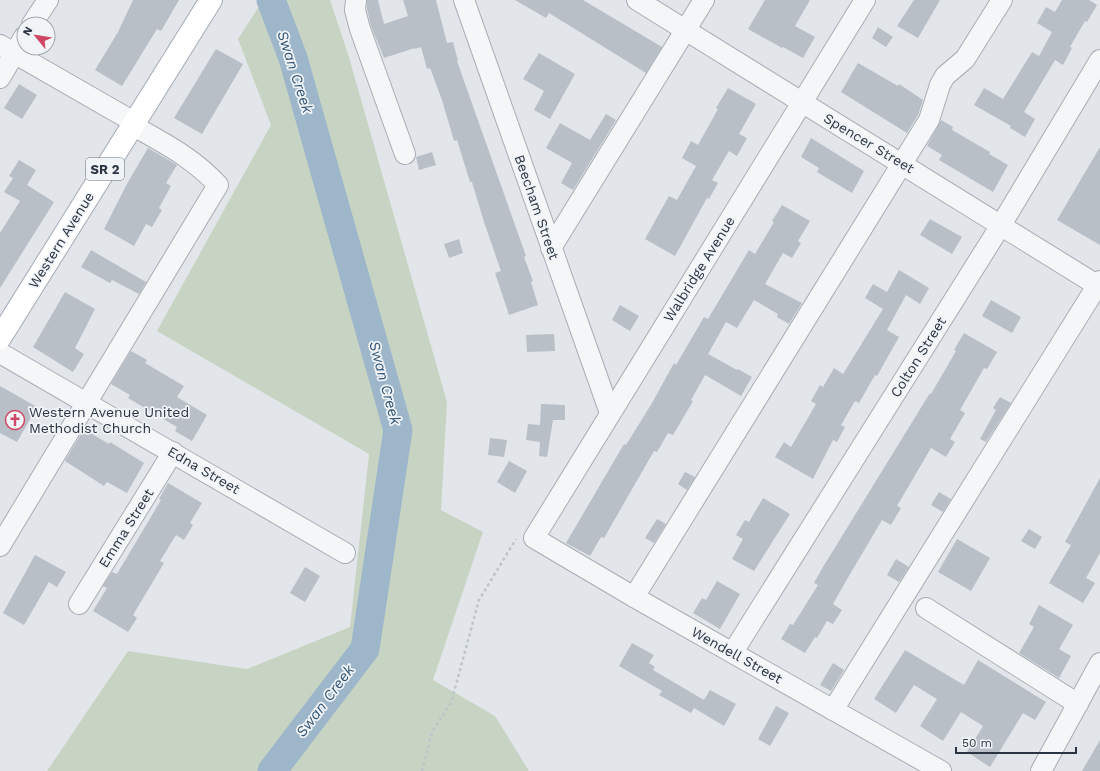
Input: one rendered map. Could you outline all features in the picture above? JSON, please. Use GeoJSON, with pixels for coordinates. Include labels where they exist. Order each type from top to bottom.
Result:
{"type":"FeatureCollection","features":[{"type":"Feature","properties":{"kind":"main road","name":"Western Avenue"},"geometry":{"type":"LineString","coordinates":[[0,338],[211,0]]}},
{"type":"Feature","properties":{"kind":"street"},"geometry":{"type":"LineString","coordinates":[[37,16],[48,0]]}},
{"type":"Feature","properties":{"kind":"street"},"geometry":{"type":"LineString","coordinates":[[356,0],[355,10],[360,29],[405,154]]}},
{"type":"Feature","properties":{"kind":"street","name":"Beecham Street"},"geometry":{"type":"LineString","coordinates":[[464,0],[610,413]]}},
{"type":"Feature","properties":{"kind":"street","name":"Spencer Street"},"geometry":{"type":"LineString","coordinates":[[637,0],[802,103],[903,163],[1001,225],[1099,284]]}},
{"type":"Feature","properties":{"kind":"street"},"geometry":{"type":"LineString","coordinates":[[551,248],[704,0]]}},
{"type":"Feature","properties":{"kind":"street","name":"Walbridge Avenue"},"geometry":{"type":"LineString","coordinates":[[534,538],[865,0]]}},
{"type":"Feature","properties":{"kind":"street"},"geometry":{"type":"LineString","coordinates":[[634,597],[929,120],[940,85],[945,76],[965,59],[1002,0]]}},
{"type":"Feature","properties":{"kind":"street"},"geometry":{"type":"LineString","coordinates":[[0,78],[13,45],[133,124],[188,157],[199,165],[218,185],[88,403],[0,546]]}},
{"type":"Feature","properties":{"kind":"street","name":"Colton Street"},"geometry":{"type":"LineString","coordinates":[[733,652],[1001,225],[1100,60]]}},
{"type":"Feature","properties":{"kind":"street"},"geometry":{"type":"LineString","coordinates":[[833,710],[1099,284]]}},
{"type":"Feature","properties":{"kind":"street","name":"Edna Street"},"geometry":{"type":"LineString","coordinates":[[0,353],[345,553]]}},
{"type":"Feature","properties":{"kind":"street","name":"Emma Street"},"geometry":{"type":"LineString","coordinates":[[79,604],[173,452]]}},
{"type":"Feature","properties":{"kind":"street","name":"Wendell Street"},"geometry":{"type":"LineString","coordinates":[[534,538],[634,597],[940,771]]}},
{"type":"Feature","properties":{"kind":"street"},"geometry":{"type":"LineString","coordinates":[[926,608],[1078,704]]}},
{"type":"Feature","properties":{"kind":"street"},"geometry":{"type":"LineString","coordinates":[[1041,771],[1100,663]]}},
{"type":"Feature","properties":{"kind":"path"},"geometry":{"type":"LineString","coordinates":[[422,771],[432,732],[451,703],[479,600],[524,527],[534,538]]}},
{"type":"Feature","properties":{"kind":"green space"},"geometry":{"type":"Polygon","coordinates":[[[263,0],[330,0],[348,54],[447,402],[441,510],[483,532],[433,680],[495,716],[529,771],[47,771],[128,651],[247,669],[350,627],[369,454],[157,331],[271,125],[238,39],[263,0]]]}},
{"type":"Feature","properties":{"kind":"building"},"geometry":{"type":"Polygon","coordinates":[[[133,0],[179,0],[161,31],[157,29],[122,86],[95,70],[118,32],[133,0]]]}},
{"type":"Feature","properties":{"kind":"building"},"geometry":{"type":"Polygon","coordinates":[[[367,0],[378,0],[384,24],[408,16],[403,0],[436,0],[447,43],[453,42],[457,61],[526,256],[524,257],[533,281],[531,282],[538,305],[509,315],[495,273],[501,271],[472,182],[470,182],[457,140],[454,141],[442,100],[430,68],[427,69],[421,47],[384,58],[371,26],[367,9],[367,0]]]}},
{"type":"Feature","properties":{"kind":"building"},"geometry":{"type":"Polygon","coordinates":[[[515,0],[583,0],[662,47],[646,73],[549,13],[546,18],[515,0]]]}},
{"type":"Feature","properties":{"kind":"building"},"geometry":{"type":"Polygon","coordinates":[[[765,0],[810,0],[795,26],[815,37],[803,58],[748,29],[765,0]]]}},
{"type":"Feature","properties":{"kind":"building"},"geometry":{"type":"Polygon","coordinates":[[[914,0],[940,0],[918,38],[897,26],[914,0]]]}},
{"type":"Feature","properties":{"kind":"building"},"geometry":{"type":"Polygon","coordinates":[[[1062,0],[1089,0],[1097,5],[1087,22],[1085,21],[1070,47],[1072,48],[1063,65],[1055,60],[1024,112],[1035,119],[1025,137],[1010,128],[1011,126],[974,105],[984,88],[1003,99],[1032,52],[1039,56],[1052,32],[1037,23],[1046,7],[1055,12],[1062,0]]]}},
{"type":"Feature","properties":{"kind":"building"},"geometry":{"type":"Polygon","coordinates":[[[878,27],[893,37],[886,47],[872,38],[878,27]]]}},
{"type":"Feature","properties":{"kind":"building"},"geometry":{"type":"Polygon","coordinates":[[[216,49],[243,64],[202,134],[174,118],[216,49]]]}},
{"type":"Feature","properties":{"kind":"building"},"geometry":{"type":"Polygon","coordinates":[[[539,53],[575,74],[550,119],[534,110],[544,91],[523,79],[539,53]]]}},
{"type":"Feature","properties":{"kind":"building"},"geometry":{"type":"Polygon","coordinates":[[[858,63],[898,86],[899,84],[923,100],[918,115],[907,133],[841,92],[858,63]]]}},
{"type":"Feature","properties":{"kind":"building"},"geometry":{"type":"Polygon","coordinates":[[[19,84],[37,95],[22,119],[4,108],[19,84]]]}},
{"type":"Feature","properties":{"kind":"building"},"geometry":{"type":"Polygon","coordinates":[[[728,88],[756,104],[739,134],[747,138],[737,156],[729,151],[712,180],[718,183],[709,199],[707,198],[675,256],[645,239],[669,196],[677,200],[696,166],[682,158],[691,141],[698,145],[718,109],[716,108],[728,88]]]}},
{"type":"Feature","properties":{"kind":"building"},"geometry":{"type":"Polygon","coordinates":[[[606,114],[616,120],[573,190],[561,183],[572,163],[546,148],[560,123],[590,140],[606,114]]]}},
{"type":"Feature","properties":{"kind":"building"},"geometry":{"type":"Polygon","coordinates":[[[941,120],[953,127],[952,130],[990,152],[989,154],[1008,165],[993,192],[939,160],[942,155],[927,146],[941,120]]]}},
{"type":"Feature","properties":{"kind":"building"},"geometry":{"type":"Polygon","coordinates":[[[811,138],[864,171],[852,193],[817,172],[819,168],[801,157],[811,138]]]}},
{"type":"Feature","properties":{"kind":"building"},"geometry":{"type":"Polygon","coordinates":[[[1100,147],[1100,245],[1057,220],[1100,147]]]}},
{"type":"Feature","properties":{"kind":"building"},"geometry":{"type":"Polygon","coordinates":[[[148,148],[177,165],[166,183],[171,186],[159,208],[162,210],[152,227],[146,224],[134,246],[104,229],[128,182],[148,148]]]}},
{"type":"Feature","properties":{"kind":"building"},"geometry":{"type":"Polygon","coordinates":[[[432,152],[436,165],[419,170],[416,157],[432,152]]]}},
{"type":"Feature","properties":{"kind":"building"},"geometry":{"type":"Polygon","coordinates":[[[19,160],[36,170],[27,185],[54,202],[0,288],[0,233],[20,201],[4,192],[13,178],[9,176],[19,160]]]}},
{"type":"Feature","properties":{"kind":"building"},"geometry":{"type":"Polygon","coordinates":[[[782,205],[810,221],[798,241],[801,243],[792,258],[783,253],[765,284],[802,303],[789,324],[777,317],[778,314],[754,300],[737,328],[726,322],[708,354],[752,377],[741,396],[705,375],[691,400],[693,401],[673,435],[668,433],[657,452],[654,451],[604,538],[601,537],[590,556],[566,543],[624,444],[626,445],[652,403],[674,363],[676,365],[704,317],[708,319],[749,250],[755,254],[782,205]]]}},
{"type":"Feature","properties":{"kind":"building"},"geometry":{"type":"Polygon","coordinates":[[[930,219],[962,237],[952,254],[920,235],[930,219]]]}},
{"type":"Feature","properties":{"kind":"building"},"geometry":{"type":"Polygon","coordinates":[[[459,239],[463,253],[449,258],[444,244],[459,239]]]}},
{"type":"Feature","properties":{"kind":"building"},"geometry":{"type":"Polygon","coordinates":[[[91,250],[146,282],[139,294],[112,280],[110,283],[81,267],[91,250]]]}},
{"type":"Feature","properties":{"kind":"building"},"geometry":{"type":"Polygon","coordinates":[[[899,270],[929,288],[920,304],[906,295],[887,330],[899,337],[877,376],[875,375],[859,403],[855,401],[841,425],[845,427],[837,442],[833,440],[813,479],[775,457],[784,442],[791,447],[816,404],[811,401],[820,385],[823,387],[834,368],[843,374],[883,309],[865,298],[873,284],[887,292],[899,270]]]}},
{"type":"Feature","properties":{"kind":"building"},"geometry":{"type":"Polygon","coordinates":[[[65,292],[95,309],[75,348],[84,354],[73,372],[33,347],[65,292]]]}},
{"type":"Feature","properties":{"kind":"building"},"geometry":{"type":"Polygon","coordinates":[[[991,300],[1021,317],[1012,333],[982,316],[991,300]]]}},
{"type":"Feature","properties":{"kind":"building"},"geometry":{"type":"Polygon","coordinates":[[[620,305],[639,316],[630,331],[612,320],[620,305]]]}},
{"type":"Feature","properties":{"kind":"building"},"geometry":{"type":"Polygon","coordinates":[[[964,333],[997,352],[987,369],[984,368],[960,410],[965,413],[950,439],[955,442],[946,457],[931,448],[897,506],[901,508],[891,525],[882,520],[833,604],[842,610],[833,624],[827,621],[817,638],[815,637],[805,653],[781,639],[790,624],[793,625],[818,585],[814,583],[823,567],[930,393],[931,394],[956,351],[954,350],[964,333]]]}},
{"type":"Feature","properties":{"kind":"building"},"geometry":{"type":"Polygon","coordinates":[[[554,334],[555,351],[527,352],[526,335],[554,334]]]}},
{"type":"Feature","properties":{"kind":"building"},"geometry":{"type":"Polygon","coordinates":[[[131,351],[147,360],[145,363],[184,386],[177,397],[207,415],[192,441],[175,431],[177,427],[128,398],[130,395],[111,384],[131,351]]]}},
{"type":"Feature","properties":{"kind":"building","name":"Western Avenue United Methodist Church"},"geometry":{"type":"Polygon","coordinates":[[[0,386],[37,407],[17,442],[0,433],[0,386]]]}},
{"type":"Feature","properties":{"kind":"building"},"geometry":{"type":"Polygon","coordinates":[[[1000,397],[1011,403],[986,442],[980,439],[996,410],[993,408],[1000,397]]]}},
{"type":"Feature","properties":{"kind":"building"},"geometry":{"type":"Polygon","coordinates":[[[541,404],[565,405],[565,420],[553,420],[547,457],[539,456],[540,442],[526,440],[528,424],[540,425],[541,404]]]}},
{"type":"Feature","properties":{"kind":"building"},"geometry":{"type":"Polygon","coordinates":[[[84,429],[109,444],[110,442],[144,463],[127,493],[107,482],[104,486],[65,461],[84,429]]]}},
{"type":"Feature","properties":{"kind":"building"},"geometry":{"type":"Polygon","coordinates":[[[490,438],[507,440],[504,457],[488,455],[490,438]]]}},
{"type":"Feature","properties":{"kind":"building"},"geometry":{"type":"Polygon","coordinates":[[[509,461],[527,471],[515,493],[497,482],[509,461]]]}},
{"type":"Feature","properties":{"kind":"building"},"geometry":{"type":"Polygon","coordinates":[[[685,472],[695,477],[687,490],[678,484],[685,472]]]}},
{"type":"Feature","properties":{"kind":"building"},"geometry":{"type":"Polygon","coordinates":[[[1100,478],[1100,553],[1086,578],[1095,583],[1083,603],[1049,583],[1071,545],[1065,542],[1100,478]]]}},
{"type":"Feature","properties":{"kind":"building"},"geometry":{"type":"Polygon","coordinates":[[[168,483],[202,503],[190,523],[193,525],[184,540],[176,535],[160,561],[164,563],[133,615],[137,618],[128,632],[93,611],[107,588],[103,586],[112,572],[117,574],[161,500],[159,499],[168,483]]]}},
{"type":"Feature","properties":{"kind":"building"},"geometry":{"type":"Polygon","coordinates":[[[939,492],[951,499],[943,512],[931,505],[939,492]]]}},
{"type":"Feature","properties":{"kind":"building"},"geometry":{"type":"Polygon","coordinates":[[[763,498],[790,514],[754,571],[732,559],[743,539],[736,535],[745,520],[749,522],[763,498]]]}},
{"type":"Feature","properties":{"kind":"building"},"geometry":{"type":"Polygon","coordinates":[[[657,519],[666,524],[654,543],[645,538],[657,519]]]}},
{"type":"Feature","properties":{"kind":"building"},"geometry":{"type":"Polygon","coordinates":[[[1029,529],[1042,537],[1035,549],[1021,541],[1029,529]]]}},
{"type":"Feature","properties":{"kind":"building"},"geometry":{"type":"Polygon","coordinates":[[[957,539],[990,558],[971,591],[938,572],[957,539]]]}},
{"type":"Feature","properties":{"kind":"building"},"geometry":{"type":"Polygon","coordinates":[[[35,555],[66,572],[57,587],[49,582],[24,625],[3,613],[35,555]]]}},
{"type":"Feature","properties":{"kind":"building"},"geometry":{"type":"Polygon","coordinates":[[[896,559],[909,567],[899,582],[887,575],[896,559]]]}},
{"type":"Feature","properties":{"kind":"building"},"geometry":{"type":"Polygon","coordinates":[[[305,567],[320,576],[305,602],[290,593],[305,567]]]}},
{"type":"Feature","properties":{"kind":"building"},"geometry":{"type":"Polygon","coordinates":[[[717,581],[740,594],[720,629],[693,613],[702,598],[706,600],[717,581]]]}},
{"type":"Feature","properties":{"kind":"building"},"geometry":{"type":"Polygon","coordinates":[[[1039,605],[1073,625],[1059,649],[1071,656],[1059,678],[1019,653],[1034,627],[1029,624],[1039,605]]]}},
{"type":"Feature","properties":{"kind":"building"},"geometry":{"type":"Polygon","coordinates":[[[632,643],[654,655],[649,663],[655,667],[653,670],[704,700],[710,690],[736,704],[724,726],[694,708],[691,713],[659,695],[662,691],[619,666],[632,643]]]}},
{"type":"Feature","properties":{"kind":"building"},"geometry":{"type":"Polygon","coordinates":[[[905,650],[964,685],[978,660],[1046,702],[1035,720],[1023,713],[990,767],[967,752],[983,726],[961,712],[943,741],[920,726],[937,699],[914,685],[896,713],[874,699],[905,650]]]}},
{"type":"Feature","properties":{"kind":"building"},"geometry":{"type":"Polygon","coordinates":[[[833,663],[844,670],[831,691],[820,685],[833,663]]]}},
{"type":"Feature","properties":{"kind":"building"},"geometry":{"type":"Polygon","coordinates":[[[776,706],[789,713],[770,746],[758,739],[776,706]]]}},
{"type":"Feature","properties":{"kind":"building"},"geometry":{"type":"Polygon","coordinates":[[[1100,740],[1100,771],[1082,771],[1100,740]]]}},
{"type":"Feature","properties":{"kind":"waterway","name":"Swan Creek"},"geometry":{"type":"LineString","coordinates":[[271,0],[293,58],[398,430],[365,649],[272,771]]}},
{"type":"Feature","properties":{"kind":"place","name":"Western Avenue United Methodist Church"},"geometry":{"type":"Point","coordinates":[15,420]}}]}
